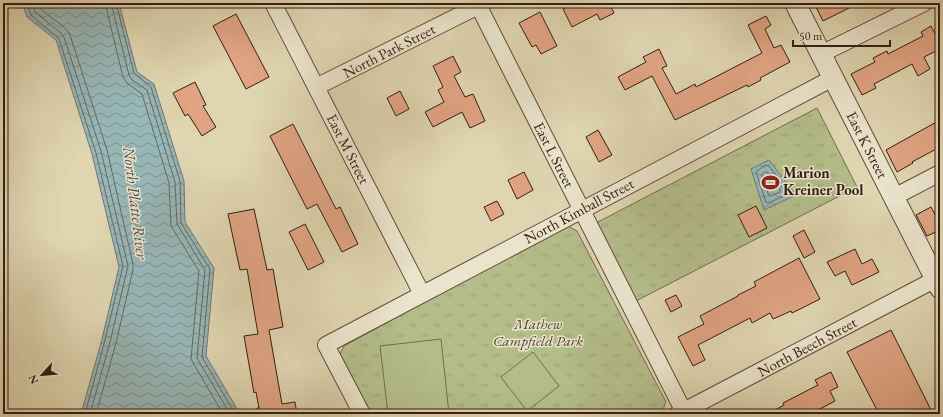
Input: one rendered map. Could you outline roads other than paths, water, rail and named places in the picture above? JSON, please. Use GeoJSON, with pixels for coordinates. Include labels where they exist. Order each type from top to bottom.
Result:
{"type":"FeatureCollection","features":[{"type":"Feature","properties":{"kind":"street","name":"East M Street"},"geometry":{"type":"LineString","coordinates":[[273,3],[422,294]]}},
{"type":"Feature","properties":{"kind":"street","name":"East K Street"},"geometry":{"type":"LineString","coordinates":[[795,3],[938,284]]}},
{"type":"Feature","properties":{"kind":"street"},"geometry":{"type":"LineString","coordinates":[[821,54],[924,3]]}},
{"type":"Feature","properties":{"kind":"street","name":"North Park Street"},"geometry":{"type":"LineString","coordinates":[[316,88],[480,4]]}},
{"type":"Feature","properties":{"kind":"street","name":"East L Street"},"geometry":{"type":"LineString","coordinates":[[480,4],[682,413]]}},
{"type":"Feature","properties":{"kind":"street","name":"North Kimball Street"},"geometry":{"type":"LineString","coordinates":[[362,414],[326,345],[833,78]]}},
{"type":"Feature","properties":{"kind":"street"},"geometry":{"type":"LineString","coordinates":[[894,197],[940,173]]}},
{"type":"Feature","properties":{"kind":"street","name":"North Beech Street"},"geometry":{"type":"LineString","coordinates":[[682,413],[938,284]]}},
{"type":"Feature","properties":{"kind":"water","name":"North Platte River"},"geometry":{"type":"Polygon","coordinates":[[[22,3],[119,3],[137,72],[154,84],[184,181],[185,222],[214,268],[206,356],[240,414],[81,414],[102,339],[119,267],[92,154],[56,40],[27,17],[22,3]]]}},
{"type":"Feature","properties":{"kind":"water","name":"Marion Kreiner Pool"},"geometry":{"type":"Polygon","coordinates":[[[769,160],[796,195],[764,210],[751,169],[769,160]]]}},
{"type":"Feature","properties":{"kind":"place","name":"Marion Kreiner Pool"},"geometry":{"type":"Point","coordinates":[770,182]}},
{"type":"Feature","properties":{"kind":"park label","name":"Mathew Campfield Park"},"geometry":{"type":"Point","coordinates":[538,332]}}]}
